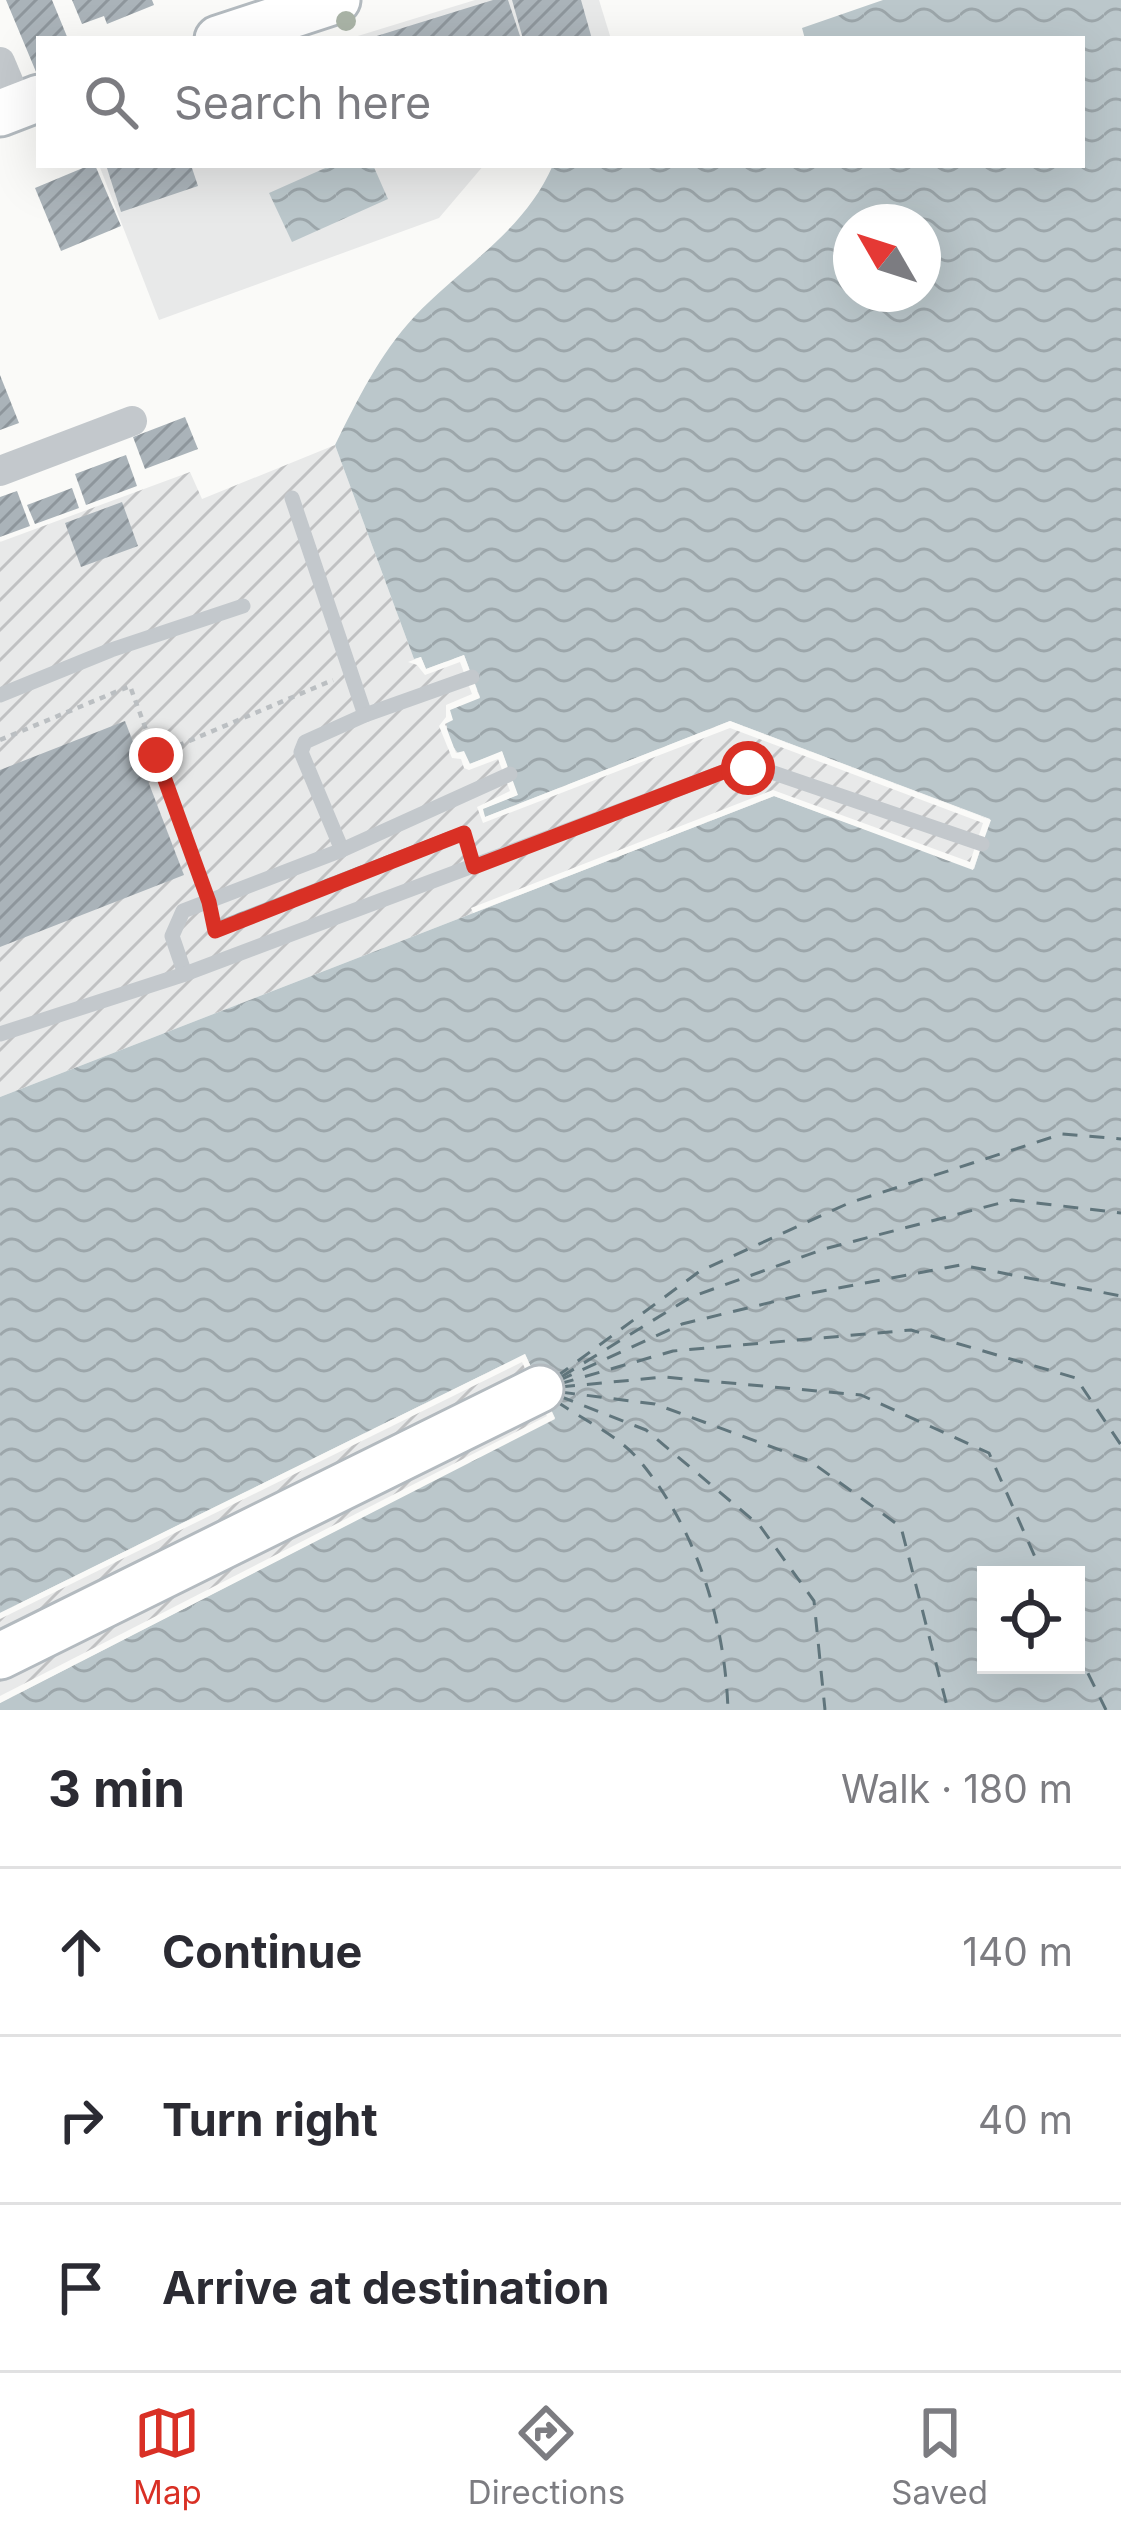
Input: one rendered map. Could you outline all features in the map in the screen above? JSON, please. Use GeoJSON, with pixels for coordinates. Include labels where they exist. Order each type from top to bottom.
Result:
{"type":"FeatureCollection","features":[{"type":"Feature","properties":{"kind":"main road"},"geometry":{"type":"LineString","coordinates":[[227,36],[337,0]]}},
{"type":"Feature","properties":{"kind":"main road"},"geometry":{"type":"LineString","coordinates":[[0,1656],[540,1389]]}},
{"type":"Feature","properties":{"kind":"street"},"geometry":{"type":"LineString","coordinates":[[0,62],[19,105]]}},
{"type":"Feature","properties":{"kind":"street"},"geometry":{"type":"LineString","coordinates":[[0,471],[132,421]]}},
{"type":"Feature","properties":{"kind":"lane"},"geometry":{"type":"LineString","coordinates":[[292,498],[365,715]]}},
{"type":"Feature","properties":{"kind":"lane"},"geometry":{"type":"LineString","coordinates":[[0,695],[111,650],[243,606]]}},
{"type":"Feature","properties":{"kind":"lane"},"geometry":{"type":"LineString","coordinates":[[342,850],[301,752],[313,736],[472,677]]}},
{"type":"Feature","properties":{"kind":"lane"},"geometry":{"type":"LineString","coordinates":[[0,1034],[185,974],[723,772],[748,768],[771,772],[982,844]]}},
{"type":"Feature","properties":{"kind":"lane"},"geometry":{"type":"LineString","coordinates":[[185,974],[172,936],[183,911],[342,850],[510,774]]}},
{"type":"Feature","properties":{"kind":"path"},"geometry":{"type":"LineString","coordinates":[[156,755],[348,674]]}},
{"type":"Feature","properties":{"kind":"path"},"geometry":{"type":"LineString","coordinates":[[0,740],[130,686],[209,902],[215,931],[464,833],[474,867]]}},
{"type":"Feature","properties":{"kind":"shaded area"},"geometry":{"type":"Polygon","coordinates":[[[475,0],[599,0],[610,36],[358,36],[475,0]]]}},
{"type":"Feature","properties":{"kind":"shaded area"},"geometry":{"type":"Polygon","coordinates":[[[100,168],[481,168],[439,218],[159,320],[100,168]]]}},
{"type":"Feature","properties":{"kind":"shaded area"},"geometry":{"type":"Polygon","coordinates":[[[335,445],[414,659],[464,655],[518,795],[730,721],[991,820],[973,870],[774,796],[0,1097],[0,542],[190,472],[202,499],[335,445]]]}},
{"type":"Feature","properties":{"kind":"shaded area"},"geometry":{"type":"Polygon","coordinates":[[[525,1354],[555,1419],[0,1703],[0,1613],[525,1354]]]}},
{"type":"Feature","properties":{"kind":"water"},"geometry":{"type":"Polygon","coordinates":[[[883,0],[1121,0],[1121,1710],[0,1710],[0,1703],[555,1418],[525,1354],[0,1613],[0,1097],[774,796],[974,869],[990,819],[730,721],[485,817],[482,809],[517,795],[502,752],[469,764],[450,740],[449,710],[480,697],[464,655],[426,669],[421,657],[414,659],[335,445],[390,347],[433,299],[509,229],[552,168],[1085,168],[1085,36],[804,36],[802,28],[883,0]]]}},
{"type":"Feature","properties":{"kind":"water"},"geometry":{"type":"Polygon","coordinates":[[[325,168],[374,168],[388,199],[292,242],[269,193],[325,168]]]}},
{"type":"Feature","properties":{"kind":"pier"},"geometry":{"type":"Polygon","coordinates":[[[464,655],[480,698],[450,710],[453,720],[445,724],[456,753],[464,751],[470,764],[502,751],[518,795],[483,809],[485,817],[730,721],[991,820],[973,870],[774,796],[473,913],[471,908],[773,790],[970,862],[983,823],[730,728],[483,823],[477,807],[510,791],[498,759],[464,768],[461,759],[452,758],[439,726],[446,717],[446,705],[472,694],[460,662],[425,675],[408,662],[421,657],[426,669],[464,655]]]}},
{"type":"Feature","properties":{"kind":"pier"},"geometry":{"type":"Polygon","coordinates":[[[525,1354],[555,1419],[0,1703],[0,1696],[547,1416],[522,1362],[0,1619],[0,1613],[525,1354]]]}},
{"type":"Feature","properties":{"kind":"building"},"geometry":{"type":"Polygon","coordinates":[[[6,0],[52,0],[67,36],[36,36],[36,72],[6,0]]]}},
{"type":"Feature","properties":{"kind":"building"},"geometry":{"type":"Polygon","coordinates":[[[72,0],[152,0],[154,5],[107,24],[104,16],[82,24],[72,0]]]}},
{"type":"Feature","properties":{"kind":"building"},"geometry":{"type":"Polygon","coordinates":[[[493,0],[508,0],[520,36],[377,36],[493,0]]]}},
{"type":"Feature","properties":{"kind":"building"},"geometry":{"type":"Polygon","coordinates":[[[512,0],[581,0],[591,36],[522,36],[512,0]]]}},
{"type":"Feature","properties":{"kind":"building"},"geometry":{"type":"Polygon","coordinates":[[[83,168],[96,168],[121,226],[61,251],[35,188],[83,168]]]}},
{"type":"Feature","properties":{"kind":"building"},"geometry":{"type":"Polygon","coordinates":[[[107,168],[192,168],[198,186],[121,212],[107,168]]]}},
{"type":"Feature","properties":{"kind":"building"},"geometry":{"type":"Polygon","coordinates":[[[0,375],[19,423],[0,430],[0,375]]]}},
{"type":"Feature","properties":{"kind":"building"},"geometry":{"type":"Polygon","coordinates":[[[185,417],[198,449],[145,469],[133,437],[185,417]]]}},
{"type":"Feature","properties":{"kind":"building"},"geometry":{"type":"Polygon","coordinates":[[[126,455],[137,486],[86,505],[75,474],[126,455]]]}},
{"type":"Feature","properties":{"kind":"building"},"geometry":{"type":"Polygon","coordinates":[[[72,488],[79,508],[35,524],[27,505],[72,488]]]}},
{"type":"Feature","properties":{"kind":"building"},"geometry":{"type":"Polygon","coordinates":[[[17,491],[30,526],[0,537],[0,497],[17,491]]]}},
{"type":"Feature","properties":{"kind":"building"},"geometry":{"type":"Polygon","coordinates":[[[122,502],[138,546],[81,567],[65,523],[122,502]]]}},
{"type":"Feature","properties":{"kind":"building"},"geometry":{"type":"Polygon","coordinates":[[[125,721],[184,875],[0,947],[0,770],[125,721]]]}},
{"type":"Feature","properties":{"kind":"building"},"geometry":{"type":"Polygon","coordinates":[[[452,830],[457,842],[212,938],[207,925],[452,830]]]}},
{"type":"Feature","properties":{"kind":"ferry route"},"geometry":{"type":"LineString","coordinates":[[556,1377],[700,1271],[849,1203],[1062,1134],[1121,1139]]}},
{"type":"Feature","properties":{"kind":"ferry route"},"geometry":{"type":"LineString","coordinates":[[561,1377],[691,1297],[824,1249],[1012,1200],[1121,1213]]}},
{"type":"Feature","properties":{"kind":"ferry route"},"geometry":{"type":"LineString","coordinates":[[558,1381],[682,1324],[801,1295],[961,1265],[1121,1296]]}},
{"type":"Feature","properties":{"kind":"ferry route"},"geometry":{"type":"LineString","coordinates":[[559,1384],[673,1351],[911,1330],[1076,1378],[1121,1445]]}},
{"type":"Feature","properties":{"kind":"ferry route"},"geometry":{"type":"LineString","coordinates":[[560,1387],[664,1377],[861,1395],[989,1453],[1039,1566]]}},
{"type":"Feature","properties":{"kind":"ferry route"},"geometry":{"type":"LineString","coordinates":[[560,1392],[655,1404],[810,1461],[901,1527],[948,1710]]}},
{"type":"Feature","properties":{"kind":"ferry route"},"geometry":{"type":"LineString","coordinates":[[559,1396],[646,1430],[760,1526],[814,1601],[825,1710]]}},
{"type":"Feature","properties":{"kind":"ferry route"},"geometry":{"type":"LineString","coordinates":[[556,1401],[631,1451],[677,1516],[714,1610],[728,1710]]}},
{"type":"Feature","properties":{"kind":"ferry route"},"geometry":{"type":"LineString","coordinates":[[1085,1667],[1106,1710]]}},
{"type":"Feature","properties":{"kind":"route"},"geometry":{"type":"LineString","coordinates":[[156,755],[215,931],[464,833],[474,867],[723,772],[748,768]]}}]}
